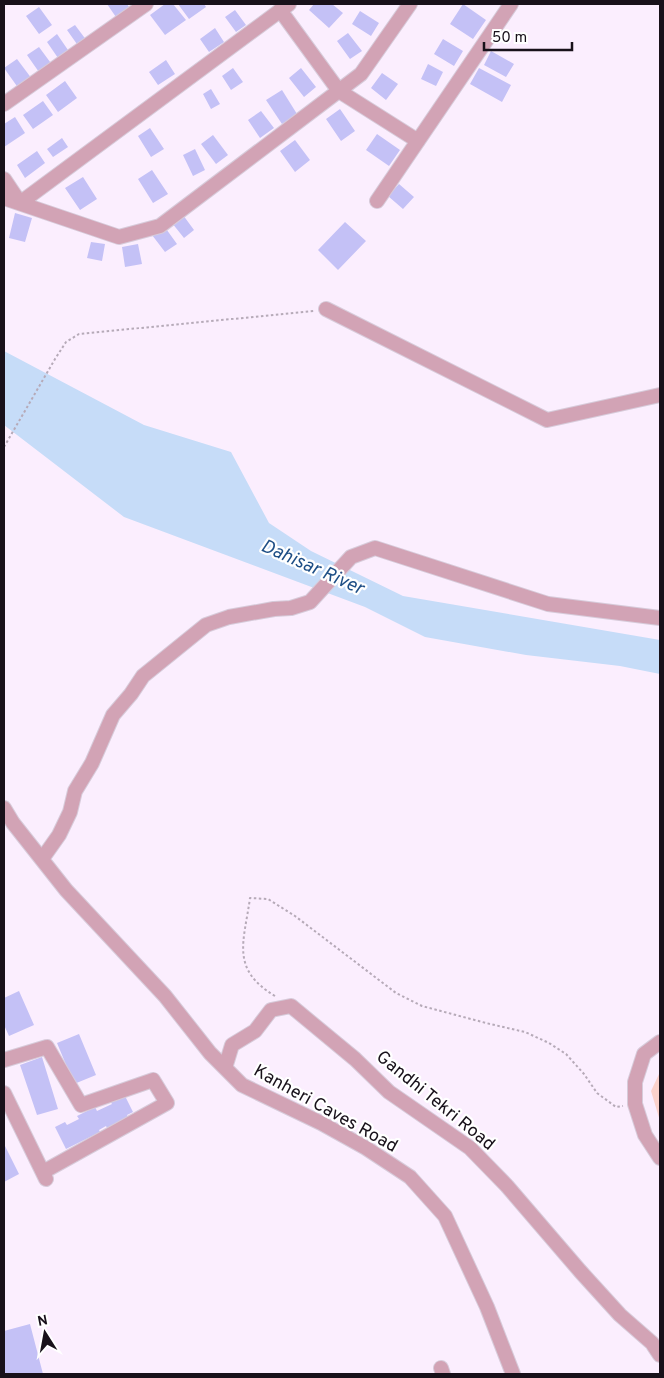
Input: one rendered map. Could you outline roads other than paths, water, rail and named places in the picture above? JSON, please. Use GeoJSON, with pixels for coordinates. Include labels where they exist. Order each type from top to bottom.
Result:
{"type":"FeatureCollection","features":[{"type":"Feature","properties":{"kind":"street"},"geometry":{"type":"LineString","coordinates":[[4,104],[146,4]]}},
{"type":"Feature","properties":{"kind":"street"},"geometry":{"type":"LineString","coordinates":[[4,198],[120,237],[160,226],[361,74],[410,4]]}},
{"type":"Feature","properties":{"kind":"street"},"geometry":{"type":"LineString","coordinates":[[377,202],[511,4]]}},
{"type":"Feature","properties":{"kind":"street"},"geometry":{"type":"LineString","coordinates":[[20,204],[284,7],[339,91],[418,142]]}},
{"type":"Feature","properties":{"kind":"street"},"geometry":{"type":"LineString","coordinates":[[4,179],[20,204]]}},
{"type":"Feature","properties":{"kind":"street"},"geometry":{"type":"LineString","coordinates":[[326,309],[548,420],[660,394]]}},
{"type":"Feature","properties":{"kind":"street"},"geometry":{"type":"LineString","coordinates":[[42,860],[59,835],[70,812],[75,791],[92,763],[113,715],[143,676],[206,625],[230,617],[274,608],[291,608],[310,602],[351,557],[375,548],[548,604],[660,618]]}},
{"type":"Feature","properties":{"kind":"street","name":"Kanheri Caves Road"},"geometry":{"type":"LineString","coordinates":[[4,808],[13,823],[66,890],[165,996],[210,1053],[242,1085],[329,1127],[366,1148],[410,1177],[445,1216],[487,1307],[513,1374]]}},
{"type":"Feature","properties":{"kind":"street","name":"Gandhi Tekri Road"},"geometry":{"type":"LineString","coordinates":[[225,1068],[232,1045],[255,1030],[271,1010],[291,1006],[355,1059],[389,1092],[470,1148],[507,1186],[620,1315],[652,1343],[660,1355]]}},
{"type":"Feature","properties":{"kind":"street"},"geometry":{"type":"LineString","coordinates":[[660,1042],[644,1054],[635,1082],[635,1104],[646,1136],[660,1158]]}},
{"type":"Feature","properties":{"kind":"street"},"geometry":{"type":"LineString","coordinates":[[4,1060],[47,1047],[81,1105],[153,1080],[167,1103],[45,1176],[4,1093]]}},
{"type":"Feature","properties":{"kind":"water","name":"Dahisar River"},"geometry":{"type":"Polygon","coordinates":[[[4,351],[144,425],[231,452],[269,523],[311,551],[403,596],[660,640],[660,674],[620,666],[526,655],[425,637],[365,607],[124,517],[4,425],[4,351]]]}}]}
